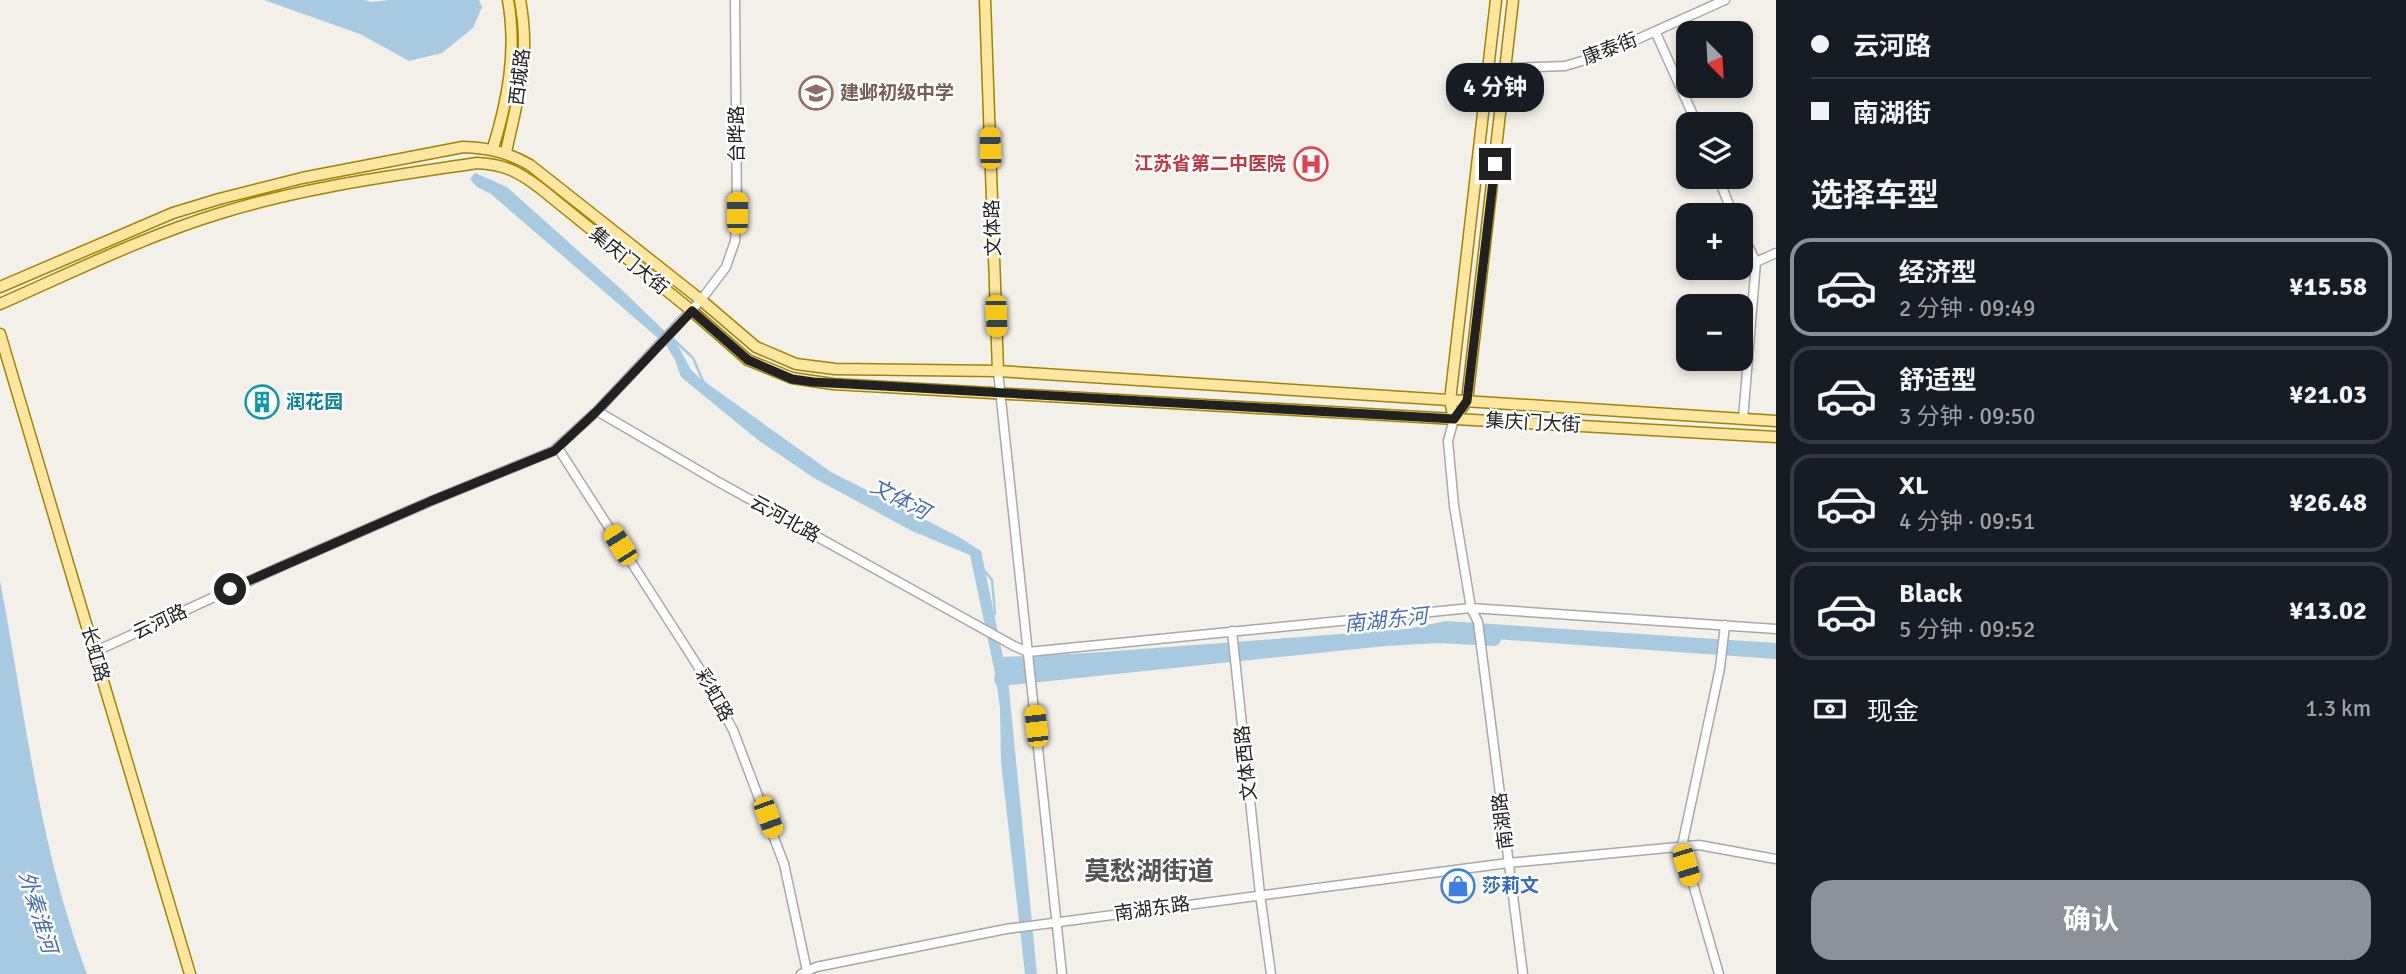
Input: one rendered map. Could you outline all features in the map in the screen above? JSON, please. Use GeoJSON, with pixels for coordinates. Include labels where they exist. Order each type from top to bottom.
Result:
{"type":"FeatureCollection","features":[{"type":"Feature","properties":{"kind":"main road","name":"西城路"},"geometry":{"type":"LineString","coordinates":[[493,148],[511,74],[512,24],[508,0]]}},
{"type":"Feature","properties":{"kind":"main road","name":"西城路"},"geometry":{"type":"LineString","coordinates":[[506,152],[523,75],[524,23],[520,0]]}},
{"type":"Feature","properties":{"kind":"main road","name":"文体路"},"geometry":{"type":"LineString","coordinates":[[985,0],[998,371]]}},
{"type":"Feature","properties":{"kind":"main road"},"geometry":{"type":"LineString","coordinates":[[1454,419],[1450,401],[1496,0]]}},
{"type":"Feature","properties":{"kind":"main road"},"geometry":{"type":"LineString","coordinates":[[1454,419],[1467,401],[1513,0]]}},
{"type":"Feature","properties":{"kind":"main road","name":"集庆门大街"},"geometry":{"type":"LineString","coordinates":[[0,287],[173,213],[208,202],[262,187],[415,156],[463,147],[493,148],[530,164],[756,347],[796,364],[835,369],[998,371],[1776,421]]}},
{"type":"Feature","properties":{"kind":"main road","name":"集庆门大街"},"geometry":{"type":"LineString","coordinates":[[0,304],[165,232],[222,213],[305,192],[477,163],[497,164],[521,174],[692,311],[748,360],[792,379],[1001,394],[1776,437]]}},
{"type":"Feature","properties":{"kind":"main road","name":"长虹路"},"geometry":{"type":"LineString","coordinates":[[0,334],[190,974]]}},
{"type":"Feature","properties":{"kind":"street","name":"台晔路"},"geometry":{"type":"LineString","coordinates":[[678,326],[726,267],[735,241],[735,0]]}},
{"type":"Feature","properties":{"kind":"street","name":"康泰街"},"geometry":{"type":"LineString","coordinates":[[1489,69],[1565,66],[1602,55],[1725,0]]}},
{"type":"Feature","properties":{"kind":"street"},"geometry":{"type":"LineString","coordinates":[[1655,31],[1692,112]]}},
{"type":"Feature","properties":{"kind":"street"},"geometry":{"type":"LineString","coordinates":[[1756,262],[1776,253]]}},
{"type":"Feature","properties":{"kind":"street"},"geometry":{"type":"LineString","coordinates":[[1743,419],[1756,262],[1753,256]]}},
{"type":"Feature","properties":{"kind":"street","name":"云河路"},"geometry":{"type":"LineString","coordinates":[[94,652],[291,562],[558,448],[678,326]]}},
{"type":"Feature","properties":{"kind":"street"},"geometry":{"type":"LineString","coordinates":[[998,371],[1062,974]]}},
{"type":"Feature","properties":{"kind":"street","name":"云河北路"},"geometry":{"type":"LineString","coordinates":[[597,411],[1028,654]]}},
{"type":"Feature","properties":{"kind":"street"},"geometry":{"type":"LineString","coordinates":[[1454,419],[1448,441],[1449,454],[1454,506],[1471,608]]}},
{"type":"Feature","properties":{"kind":"street","name":"彩虹路"},"geometry":{"type":"LineString","coordinates":[[558,448],[701,671],[733,730],[784,864],[804,973]]}},
{"type":"Feature","properties":{"kind":"street"},"geometry":{"type":"LineString","coordinates":[[1028,654],[1471,608],[1776,629]]}},
{"type":"Feature","properties":{"kind":"street","name":"南湖路"},"geometry":{"type":"LineString","coordinates":[[1471,608],[1478,622],[1523,974]]}},
{"type":"Feature","properties":{"kind":"street"},"geometry":{"type":"LineString","coordinates":[[1719,974],[1682,846],[1720,668],[1725,625]]}},
{"type":"Feature","properties":{"kind":"street","name":"文体西路"},"geometry":{"type":"LineString","coordinates":[[1232,631],[1271,974]]}},
{"type":"Feature","properties":{"kind":"street"},"geometry":{"type":"LineString","coordinates":[[1682,846],[1699,845],[1776,859]]}},
{"type":"Feature","properties":{"kind":"street","name":"南湖东路"},"geometry":{"type":"LineString","coordinates":[[804,973],[816,967],[1006,929],[1508,863],[1682,846]]}},
{"type":"Feature","properties":{"kind":"water"},"geometry":{"type":"Polygon","coordinates":[[[264,0],[479,0],[482,7],[473,28],[442,53],[409,61],[360,34],[264,0]]]}},
{"type":"Feature","properties":{"kind":"water"},"geometry":{"type":"Polygon","coordinates":[[[475,173],[507,187],[622,290],[676,342],[691,370],[701,379],[831,472],[959,537],[981,551],[1003,657],[1407,629],[1446,621],[1776,643],[1776,659],[1425,634],[1105,668],[1010,675],[1008,679],[1037,974],[1025,974],[1001,762],[1000,707],[970,555],[912,531],[814,478],[758,440],[681,377],[666,345],[491,194],[477,187],[470,179],[475,173]]]}},
{"type":"Feature","properties":{"kind":"water","name":"外秦淮河"},"geometry":{"type":"Polygon","coordinates":[[[0,580],[45,829],[57,878],[87,974],[0,974],[0,580]]]}},
{"type":"Feature","properties":{"kind":"waterway","name":"文体河"},"geometry":{"type":"LineString","coordinates":[[671,337],[693,358],[703,381]]}},
{"type":"Feature","properties":{"kind":"waterway","name":"文体河"},"geometry":{"type":"LineString","coordinates":[[984,570],[992,580],[995,614]]}},
{"type":"Feature","properties":{"kind":"waterway","name":"南湖东河"},"geometry":{"type":"LineString","coordinates":[[1001,679],[1385,639],[1439,636],[1494,639]]}},
{"type":"Feature","properties":{"kind":"place","name":"建邺初级中学"},"geometry":{"type":"Point","coordinates":[816,93]}},
{"type":"Feature","properties":{"kind":"place","name":"江苏省第二中医院"},"geometry":{"type":"Point","coordinates":[1311,164]}},
{"type":"Feature","properties":{"kind":"place","name":"润花园"},"geometry":{"type":"Point","coordinates":[262,402]}},
{"type":"Feature","properties":{"kind":"place","name":"莎莉文"},"geometry":{"type":"Point","coordinates":[1458,886]}},
{"type":"Feature","properties":{"kind":"district","name":"莫愁湖街道"},"geometry":{"type":"Point","coordinates":[1149,872]}},
{"type":"Feature","properties":{"kind":"route"},"geometry":{"type":"LineString","coordinates":[[230,589],[431,501],[554,451],[597,411],[692,311],[748,360],[792,379],[813,382],[1454,419],[1467,401],[1495,164]]}}]}
